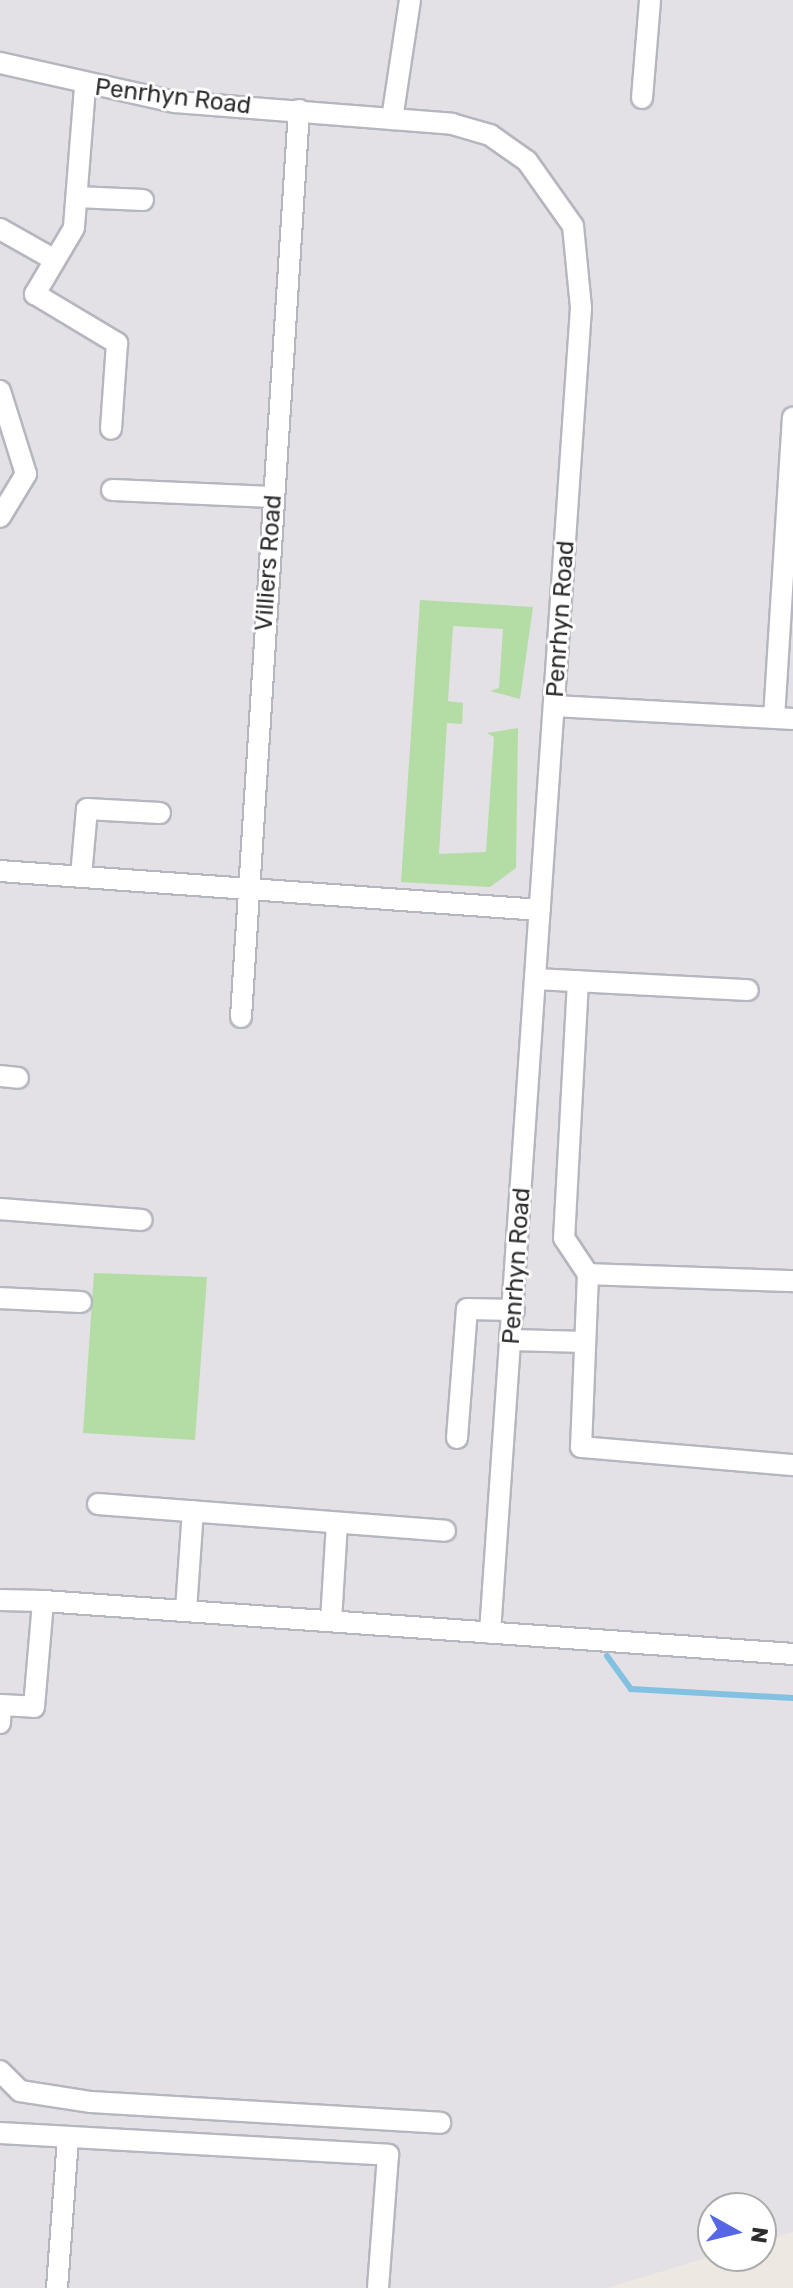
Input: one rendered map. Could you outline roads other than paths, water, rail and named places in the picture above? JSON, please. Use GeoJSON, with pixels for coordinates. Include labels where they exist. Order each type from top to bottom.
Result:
{"type":"FeatureCollection","features":[{"type":"Feature","properties":{"kind":"street"},"geometry":{"type":"LineString","coordinates":[[392,119],[410,0]]}},
{"type":"Feature","properties":{"kind":"street"},"geometry":{"type":"LineString","coordinates":[[642,98],[650,0]]}},
{"type":"Feature","properties":{"kind":"street","name":"Penrhyn Road"},"geometry":{"type":"LineString","coordinates":[[0,63],[85,87],[392,119],[490,135],[543,179],[573,226],[581,308],[490,1633]]}},
{"type":"Feature","properties":{"kind":"street"},"geometry":{"type":"LineString","coordinates":[[85,87],[74,228],[35,294],[117,343],[111,429]]}},
{"type":"Feature","properties":{"kind":"street","name":"Villiers Road"},"geometry":{"type":"LineString","coordinates":[[241,1017],[299,110]]}},
{"type":"Feature","properties":{"kind":"street"},"geometry":{"type":"LineString","coordinates":[[77,197],[143,200]]}},
{"type":"Feature","properties":{"kind":"street"},"geometry":{"type":"LineString","coordinates":[[0,229],[55,260]]}},
{"type":"Feature","properties":{"kind":"street"},"geometry":{"type":"LineString","coordinates":[[0,391],[26,474],[0,517]]}},
{"type":"Feature","properties":{"kind":"street"},"geometry":{"type":"LineString","coordinates":[[555,706],[783,719],[793,418]]}},
{"type":"Feature","properties":{"kind":"street"},"geometry":{"type":"LineString","coordinates":[[112,490],[273,497]]}},
{"type":"Feature","properties":{"kind":"street"},"geometry":{"type":"LineString","coordinates":[[81,876],[87,809],[160,813]]}},
{"type":"Feature","properties":{"kind":"street"},"geometry":{"type":"LineString","coordinates":[[0,871],[540,910]]}},
{"type":"Feature","properties":{"kind":"street"},"geometry":{"type":"LineString","coordinates":[[536,979],[748,990]]}},
{"type":"Feature","properties":{"kind":"street"},"geometry":{"type":"LineString","coordinates":[[578,981],[564,1238],[588,1274],[581,1447],[793,1465]]}},
{"type":"Feature","properties":{"kind":"street"},"geometry":{"type":"LineString","coordinates":[[0,1209],[142,1220]]}},
{"type":"Feature","properties":{"kind":"street"},"geometry":{"type":"LineString","coordinates":[[588,1274],[793,1281]]}},
{"type":"Feature","properties":{"kind":"street"},"geometry":{"type":"LineString","coordinates":[[0,1298],[81,1302]]}},
{"type":"Feature","properties":{"kind":"street"},"geometry":{"type":"LineString","coordinates":[[457,1438],[467,1309],[514,1310]]}},
{"type":"Feature","properties":{"kind":"street"},"geometry":{"type":"LineString","coordinates":[[512,1340],[585,1342]]}},
{"type":"Feature","properties":{"kind":"street"},"geometry":{"type":"LineString","coordinates":[[98,1504],[445,1531]]}},
{"type":"Feature","properties":{"kind":"street"},"geometry":{"type":"LineString","coordinates":[[186,1610],[193,1511]]}},
{"type":"Feature","properties":{"kind":"street"},"geometry":{"type":"LineString","coordinates":[[331,1621],[337,1523]]}},
{"type":"Feature","properties":{"kind":"street"},"geometry":{"type":"LineString","coordinates":[[0,1600],[186,1610],[793,1654]]}},
{"type":"Feature","properties":{"kind":"street"},"geometry":{"type":"LineString","coordinates":[[0,1723],[1,1705],[34,1707],[43,1601]]}},
{"type":"Feature","properties":{"kind":"street"},"geometry":{"type":"LineString","coordinates":[[0,2071],[20,2091],[91,2102],[440,2123]]}},
{"type":"Feature","properties":{"kind":"street"},"geometry":{"type":"LineString","coordinates":[[0,2133],[388,2155],[378,2288]]}},
{"type":"Feature","properties":{"kind":"street"},"geometry":{"type":"LineString","coordinates":[[57,2288],[68,2138]]}},
{"type":"Feature","properties":{"kind":"waterway"},"geometry":{"type":"LineString","coordinates":[[607,1656],[631,1689],[793,1698]]}}]}
